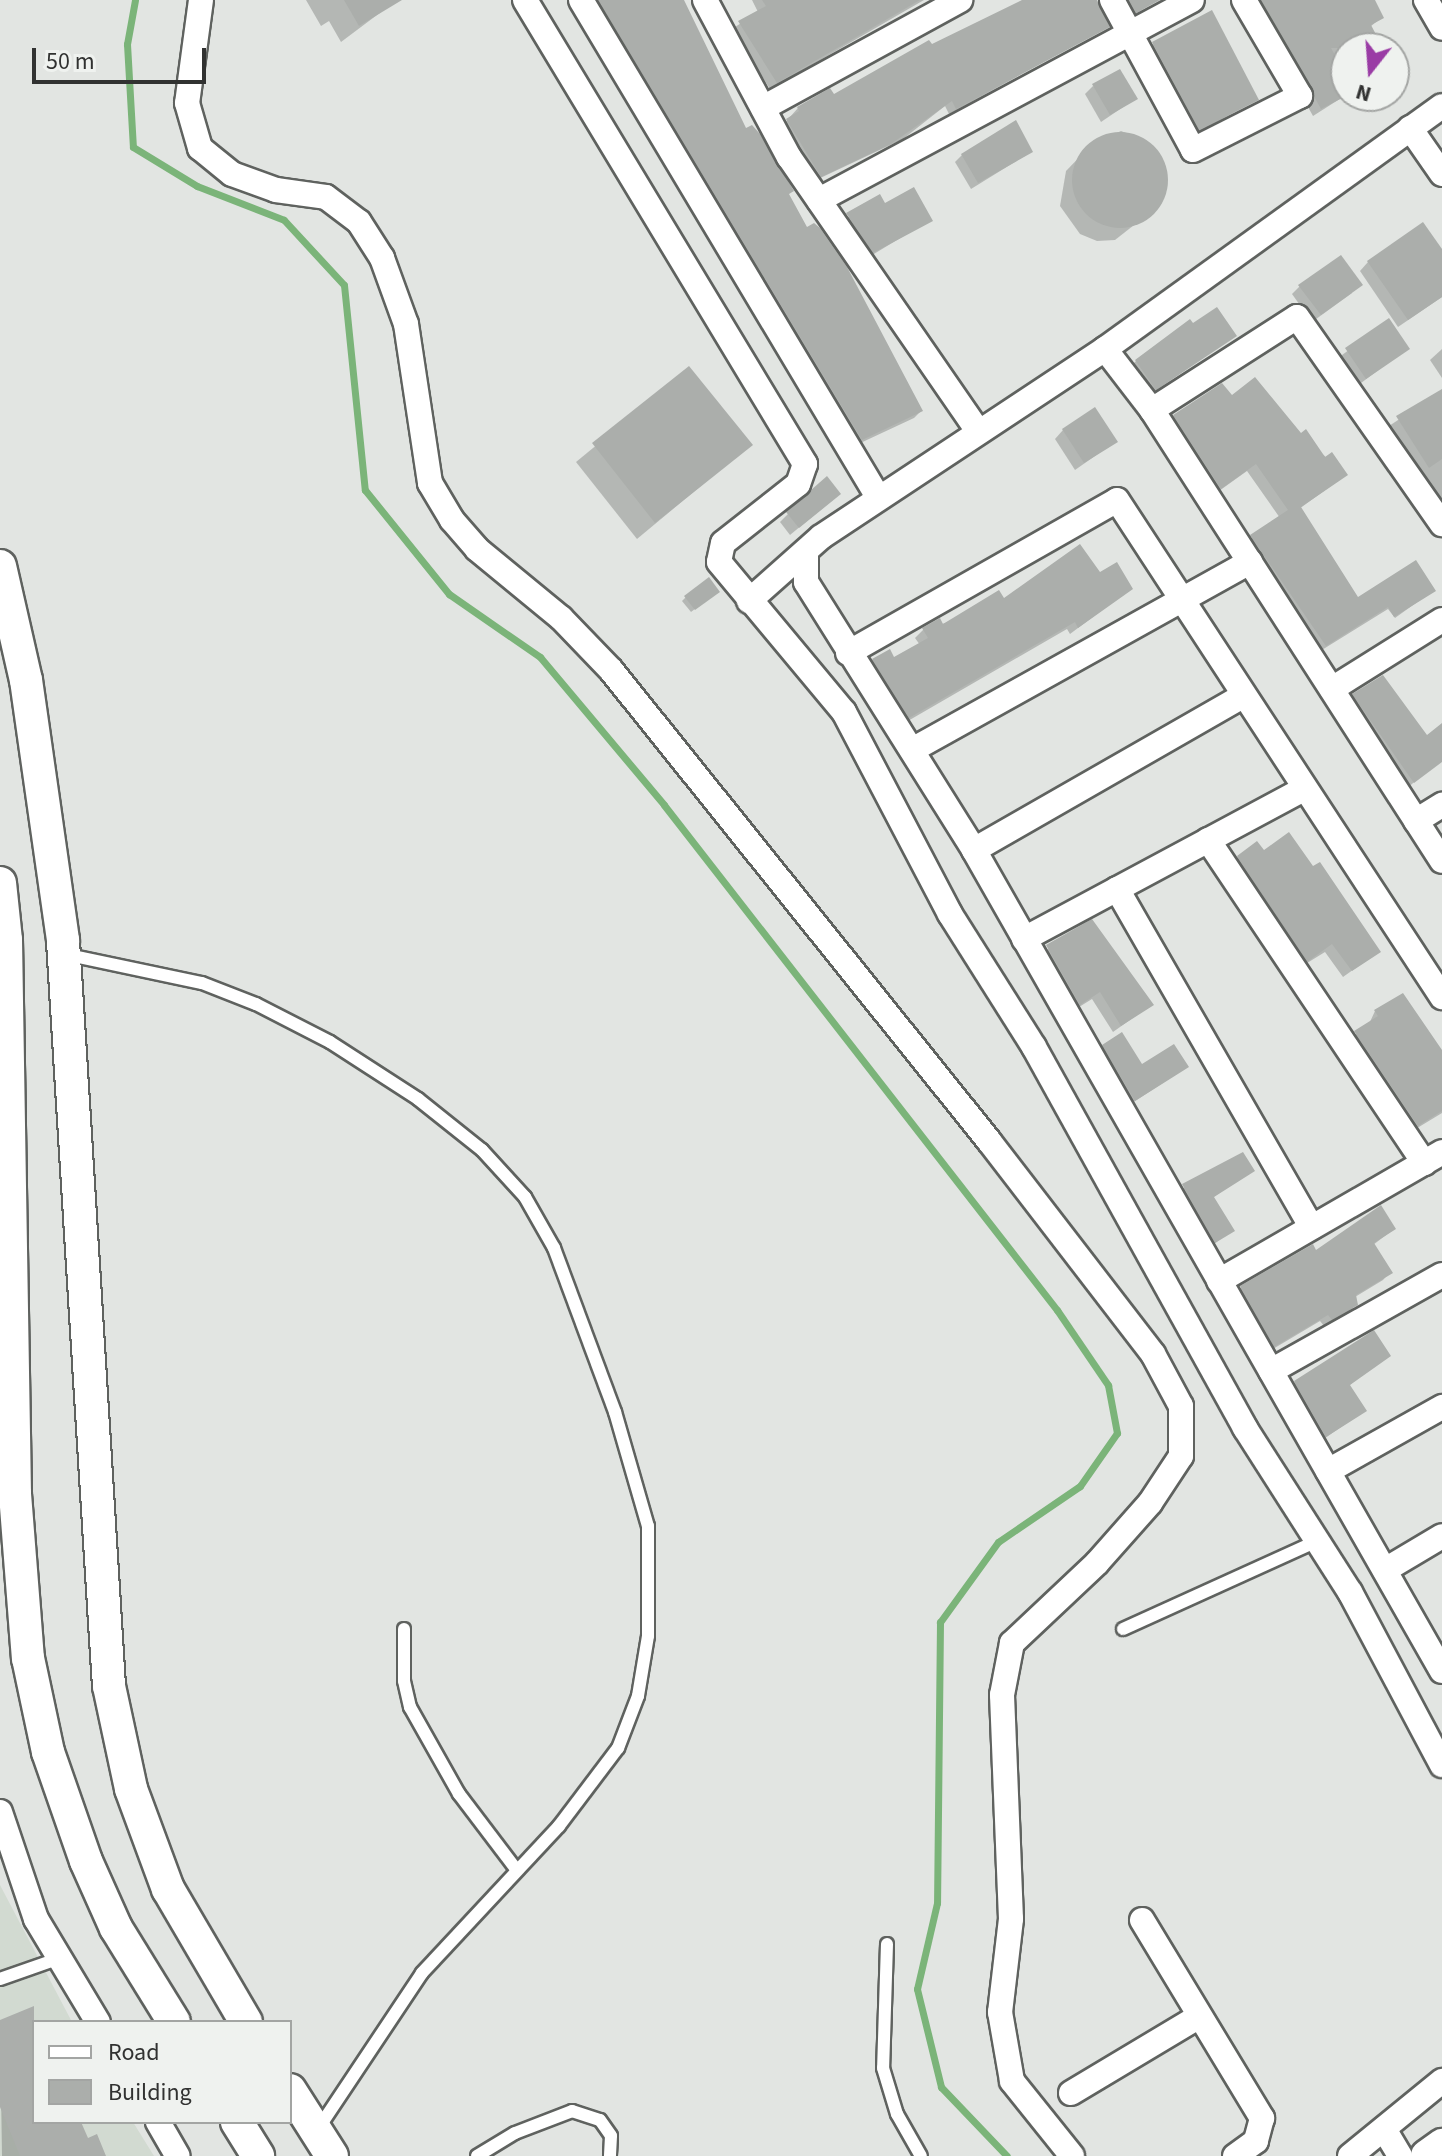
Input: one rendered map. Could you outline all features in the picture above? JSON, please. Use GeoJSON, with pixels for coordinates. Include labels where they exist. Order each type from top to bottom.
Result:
{"type":"FeatureCollection","features":[{"type":"Feature","properties":{"kind":"main road"},"geometry":{"type":"LineString","coordinates":[[0,566],[50,824],[64,954],[109,1686],[131,1789],[168,1889],[245,2020]]}},
{"type":"Feature","properties":{"kind":"main road"},"geometry":{"type":"LineString","coordinates":[[0,883],[6,940],[15,1494],[11,1605],[48,1752],[86,1861],[116,1928],[173,2020]]}},
{"type":"Feature","properties":{"kind":"main road"},"geometry":{"type":"LineString","coordinates":[[292,2093],[324,2144]]}},
{"type":"Feature","properties":{"kind":"main road"},"geometry":{"type":"LineString","coordinates":[[238,2124],[258,2156]]}},
{"type":"Feature","properties":{"kind":"main road"},"geometry":{"type":"LineString","coordinates":[[1427,2156],[1442,2145]]}},
{"type":"Feature","properties":{"kind":"street"},"geometry":{"type":"LineString","coordinates":[[201,0],[187,103],[200,148],[232,174],[276,190],[326,197],[359,222],[382,258],[406,324],[430,483],[452,520],[477,549],[561,618],[611,670],[1008,1166],[1153,1354],[1181,1406],[1181,1456],[1150,1503],[1097,1563],[1012,1643],[1002,1695],[1011,1919],[1000,2012],[1012,2081],[1072,2156]]}},
{"type":"Feature","properties":{"kind":"street"},"geometry":{"type":"LineString","coordinates":[[525,0],[805,464],[798,484],[723,543],[719,562],[844,712],[950,914],[1049,1074],[1245,1428],[1319,1540],[1442,1765]]}},
{"type":"Feature","properties":{"kind":"street"},"geometry":{"type":"LineString","coordinates":[[581,0],[878,497]]}},
{"type":"Feature","properties":{"kind":"street"},"geometry":{"type":"LineString","coordinates":[[763,108],[960,0]]}},
{"type":"Feature","properties":{"kind":"street"},"geometry":{"type":"LineString","coordinates":[[1112,0],[1193,150],[1300,96],[1244,0]]}},
{"type":"Feature","properties":{"kind":"street"},"geometry":{"type":"LineString","coordinates":[[819,200],[1192,0]]}},
{"type":"Feature","properties":{"kind":"street"},"geometry":{"type":"LineString","coordinates":[[1426,0],[1442,28]]}},
{"type":"Feature","properties":{"kind":"street"},"geometry":{"type":"LineString","coordinates":[[709,1],[763,108],[819,200],[978,431]]}},
{"type":"Feature","properties":{"kind":"street"},"geometry":{"type":"LineString","coordinates":[[749,601],[806,555],[821,537],[1105,349],[1442,106]]}},
{"type":"Feature","properties":{"kind":"street"},"geometry":{"type":"LineString","coordinates":[[1410,128],[1442,174]]}},
{"type":"Feature","properties":{"kind":"street"},"geometry":{"type":"LineString","coordinates":[[1152,410],[1297,317],[1442,524]]}},
{"type":"Feature","properties":{"kind":"street"},"geometry":{"type":"LineString","coordinates":[[1105,349],[1152,410],[1442,861]]}},
{"type":"Feature","properties":{"kind":"street"},"geometry":{"type":"LineString","coordinates":[[848,653],[1117,500],[1180,601],[1442,997]]}},
{"type":"Feature","properties":{"kind":"street"},"geometry":{"type":"LineString","coordinates":[[806,555],[806,582],[974,850],[1441,1665]]}},
{"type":"Feature","properties":{"kind":"street"},"geometry":{"type":"LineString","coordinates":[[912,750],[1250,562]]}},
{"type":"Feature","properties":{"kind":"street"},"geometry":{"type":"LineString","coordinates":[[1332,689],[1442,620]]}},
{"type":"Feature","properties":{"kind":"street"},"geometry":{"type":"LineString","coordinates":[[974,850],[1243,696]]}},
{"type":"Feature","properties":{"kind":"street"},"geometry":{"type":"LineString","coordinates":[[1024,939],[1304,789]]}},
{"type":"Feature","properties":{"kind":"street"},"geometry":{"type":"LineString","coordinates":[[1416,821],[1442,805]]}},
{"type":"Feature","properties":{"kind":"street"},"geometry":{"type":"LineString","coordinates":[[1208,840],[1433,1157],[1219,1281]]}},
{"type":"Feature","properties":{"kind":"street"},"geometry":{"type":"LineString","coordinates":[[1117,889],[1311,1227]]}},
{"type":"Feature","properties":{"kind":"street"},"geometry":{"type":"LineString","coordinates":[[1271,1371],[1442,1275]]}},
{"type":"Feature","properties":{"kind":"street"},"geometry":{"type":"LineString","coordinates":[[1328,1471],[1442,1407]]}},
{"type":"Feature","properties":{"kind":"street"},"geometry":{"type":"LineString","coordinates":[[1385,1570],[1442,1536]]}},
{"type":"Feature","properties":{"kind":"street"},"geometry":{"type":"LineString","coordinates":[[0,1812],[36,1919],[97,2020]]}},
{"type":"Feature","properties":{"kind":"street"},"geometry":{"type":"LineString","coordinates":[[1142,1920],[1262,2118],[1256,2141],[1235,2156]]}},
{"type":"Feature","properties":{"kind":"street"},"geometry":{"type":"LineString","coordinates":[[1071,2093],[1198,2017]]}},
{"type":"Feature","properties":{"kind":"street"},"geometry":{"type":"LineString","coordinates":[[1350,2156],[1442,2081]]}},
{"type":"Feature","properties":{"kind":"street"},"geometry":{"type":"LineString","coordinates":[[159,2124],[178,2156]]}},
{"type":"Feature","properties":{"kind":"street"},"geometry":{"type":"LineString","coordinates":[[1384,2129],[1400,2156]]}},
{"type":"Feature","properties":{"kind":"lane"},"geometry":{"type":"LineString","coordinates":[[64,954],[202,983],[330,1042],[482,1150],[525,1197],[554,1248],[615,1412],[648,1526],[649,1624],[638,1696],[618,1748],[559,1826],[422,1973],[324,2144]]}},
{"type":"Feature","properties":{"kind":"lane"},"geometry":{"type":"LineString","coordinates":[[1123,1629],[1319,1540]]}},
{"type":"Feature","properties":{"kind":"lane"},"geometry":{"type":"LineString","coordinates":[[404,1629],[404,1681],[427,1743],[516,1869]]}},
{"type":"Feature","properties":{"kind":"lane"},"geometry":{"type":"LineString","coordinates":[[887,1944],[883,2068],[897,2114],[921,2156]]}},
{"type":"Feature","properties":{"kind":"lane"},"geometry":{"type":"LineString","coordinates":[[0,1979],[60,1958]]}},
{"type":"Feature","properties":{"kind":"lane"},"geometry":{"type":"LineString","coordinates":[[477,2156],[515,2133],[572,2111],[600,2120],[611,2136],[610,2156]]}},
{"type":"Feature","properties":{"kind":"shaded area"},"geometry":{"type":"Polygon","coordinates":[[[0,1885],[71,2020],[32,2020],[32,2124],[134,2124],[154,2156],[0,2156],[0,1885]]]}},
{"type":"Feature","properties":{"kind":"building"},"geometry":{"type":"Polygon","coordinates":[[[344,0],[402,0],[359,26],[344,0]]]}},
{"type":"Feature","properties":{"kind":"building"},"geometry":{"type":"Polygon","coordinates":[[[598,0],[684,0],[746,128],[752,125],[760,134],[794,191],[789,194],[807,227],[814,223],[820,228],[847,267],[923,411],[862,440],[598,0]]]}},
{"type":"Feature","properties":{"kind":"building"},"geometry":{"type":"Polygon","coordinates":[[[762,0],[920,0],[777,83],[738,21],[766,6],[762,0]]]}},
{"type":"Feature","properties":{"kind":"building"},"geometry":{"type":"Polygon","coordinates":[[[1022,0],[1097,0],[1110,27],[956,109],[952,101],[891,144],[821,177],[786,119],[799,111],[797,107],[830,88],[834,94],[929,40],[932,44],[1022,0]]]}},
{"type":"Feature","properties":{"kind":"building"},"geometry":{"type":"Polygon","coordinates":[[[1129,0],[1160,0],[1136,13],[1129,0]]]}},
{"type":"Feature","properties":{"kind":"building"},"geometry":{"type":"Polygon","coordinates":[[[1261,0],[1375,0],[1384,18],[1371,25],[1375,32],[1330,32],[1330,104],[1321,109],[1261,0]]]}},
{"type":"Feature","properties":{"kind":"building"},"geometry":{"type":"Polygon","coordinates":[[[1212,10],[1259,100],[1199,130],[1152,42],[1212,10]]]}},
{"type":"Feature","properties":{"kind":"building"},"geometry":{"type":"Polygon","coordinates":[[[1120,69],[1138,99],[1110,115],[1092,84],[1120,69]]]}},
{"type":"Feature","properties":{"kind":"building"},"geometry":{"type":"Polygon","coordinates":[[[1016,120],[1033,152],[978,183],[961,154],[1016,120]]]}},
{"type":"Feature","properties":{"kind":"building"},"geometry":{"type":"Polygon","coordinates":[[[1120,132],[1138,135],[1154,146],[1165,162],[1168,180],[1165,198],[1154,214],[1138,225],[1120,228],[1102,225],[1086,214],[1075,198],[1072,180],[1075,162],[1086,146],[1102,135],[1120,132]]]}},
{"type":"Feature","properties":{"kind":"building"},"geometry":{"type":"Polygon","coordinates":[[[914,187],[933,221],[873,253],[846,213],[880,194],[885,203],[914,187]]]}},
{"type":"Feature","properties":{"kind":"building"},"geometry":{"type":"Polygon","coordinates":[[[1423,222],[1442,249],[1442,297],[1408,320],[1367,261],[1423,222]]]}},
{"type":"Feature","properties":{"kind":"building"},"geometry":{"type":"Polygon","coordinates":[[[1341,255],[1363,285],[1321,315],[1298,285],[1341,255]]]}},
{"type":"Feature","properties":{"kind":"building"},"geometry":{"type":"Polygon","coordinates":[[[1217,307],[1237,336],[1156,390],[1135,360],[1190,319],[1193,323],[1217,307]]]}},
{"type":"Feature","properties":{"kind":"building"},"geometry":{"type":"Polygon","coordinates":[[[1389,318],[1410,349],[1366,379],[1345,348],[1389,318]]]}},
{"type":"Feature","properties":{"kind":"building"},"geometry":{"type":"Polygon","coordinates":[[[689,366],[753,445],[655,523],[592,443],[689,366]]]}},
{"type":"Feature","properties":{"kind":"building"},"geometry":{"type":"Polygon","coordinates":[[[1255,377],[1301,433],[1306,429],[1325,457],[1332,452],[1348,475],[1301,507],[1358,597],[1416,560],[1436,591],[1394,617],[1388,607],[1326,646],[1250,535],[1288,510],[1256,464],[1221,489],[1173,415],[1222,383],[1232,395],[1255,377]]]}},
{"type":"Feature","properties":{"kind":"building"},"geometry":{"type":"Polygon","coordinates":[[[1442,389],[1442,459],[1429,468],[1396,416],[1442,389]]]}},
{"type":"Feature","properties":{"kind":"building"},"geometry":{"type":"Polygon","coordinates":[[[1095,407],[1118,442],[1084,463],[1062,429],[1095,407]]]}},
{"type":"Feature","properties":{"kind":"building"},"geometry":{"type":"Polygon","coordinates":[[[827,476],[841,494],[799,528],[786,512],[827,476]]]}},
{"type":"Feature","properties":{"kind":"building"},"geometry":{"type":"Polygon","coordinates":[[[1080,544],[1100,572],[1117,562],[1133,589],[1078,628],[1075,622],[909,718],[872,659],[890,649],[894,657],[928,638],[922,628],[940,618],[943,624],[999,590],[1004,598],[1080,544]]]}},
{"type":"Feature","properties":{"kind":"building"},"geometry":{"type":"Polygon","coordinates":[[[709,577],[720,592],[695,610],[684,596],[709,577]]]}},
{"type":"Feature","properties":{"kind":"building"},"geometry":{"type":"Polygon","coordinates":[[[1383,675],[1427,735],[1442,723],[1442,762],[1414,783],[1352,694],[1383,675]]]}},
{"type":"Feature","properties":{"kind":"building"},"geometry":{"type":"Polygon","coordinates":[[[1289,832],[1313,866],[1320,862],[1381,952],[1352,971],[1332,944],[1307,962],[1237,856],[1257,841],[1264,850],[1289,832]]]}},
{"type":"Feature","properties":{"kind":"building"},"geometry":{"type":"Polygon","coordinates":[[[1092,919],[1154,1005],[1121,1026],[1100,992],[1080,1005],[1046,945],[1092,919]]]}},
{"type":"Feature","properties":{"kind":"building"},"geometry":{"type":"Polygon","coordinates":[[[1403,993],[1442,1050],[1442,1111],[1418,1126],[1354,1031],[1378,1016],[1374,1010],[1403,993]]]}},
{"type":"Feature","properties":{"kind":"building"},"geometry":{"type":"Polygon","coordinates":[[[1122,1032],[1142,1064],[1174,1044],[1189,1067],[1135,1101],[1102,1045],[1122,1032]]]}},
{"type":"Feature","properties":{"kind":"building"},"geometry":{"type":"Polygon","coordinates":[[[1243,1152],[1255,1171],[1214,1197],[1235,1231],[1215,1243],[1182,1184],[1243,1152]]]}},
{"type":"Feature","properties":{"kind":"building"},"geometry":{"type":"Polygon","coordinates":[[[1381,1205],[1396,1229],[1374,1243],[1393,1273],[1356,1295],[1358,1305],[1332,1320],[1328,1315],[1274,1347],[1240,1286],[1313,1244],[1316,1250],[1381,1205]]]}},
{"type":"Feature","properties":{"kind":"building"},"geometry":{"type":"Polygon","coordinates":[[[1374,1330],[1391,1356],[1350,1385],[1367,1411],[1326,1437],[1294,1381],[1374,1330]]]}},
{"type":"Feature","properties":{"kind":"building"},"geometry":{"type":"Polygon","coordinates":[[[34,2006],[32,2124],[82,2124],[88,2138],[97,2134],[106,2156],[20,2156],[0,2107],[0,2020],[34,2006]]]}},
{"type":"Feature","properties":{"kind":"waterway"},"geometry":{"type":"LineString","coordinates":[[135,0],[127,44],[133,147],[197,186],[284,220],[344,285],[365,490],[449,594],[540,657],[664,805],[1057,1310],[1108,1385],[1117,1433],[1080,1486],[998,1542],[940,1622],[937,1903],[917,1989],[941,2087],[1007,2156]]}}]}
